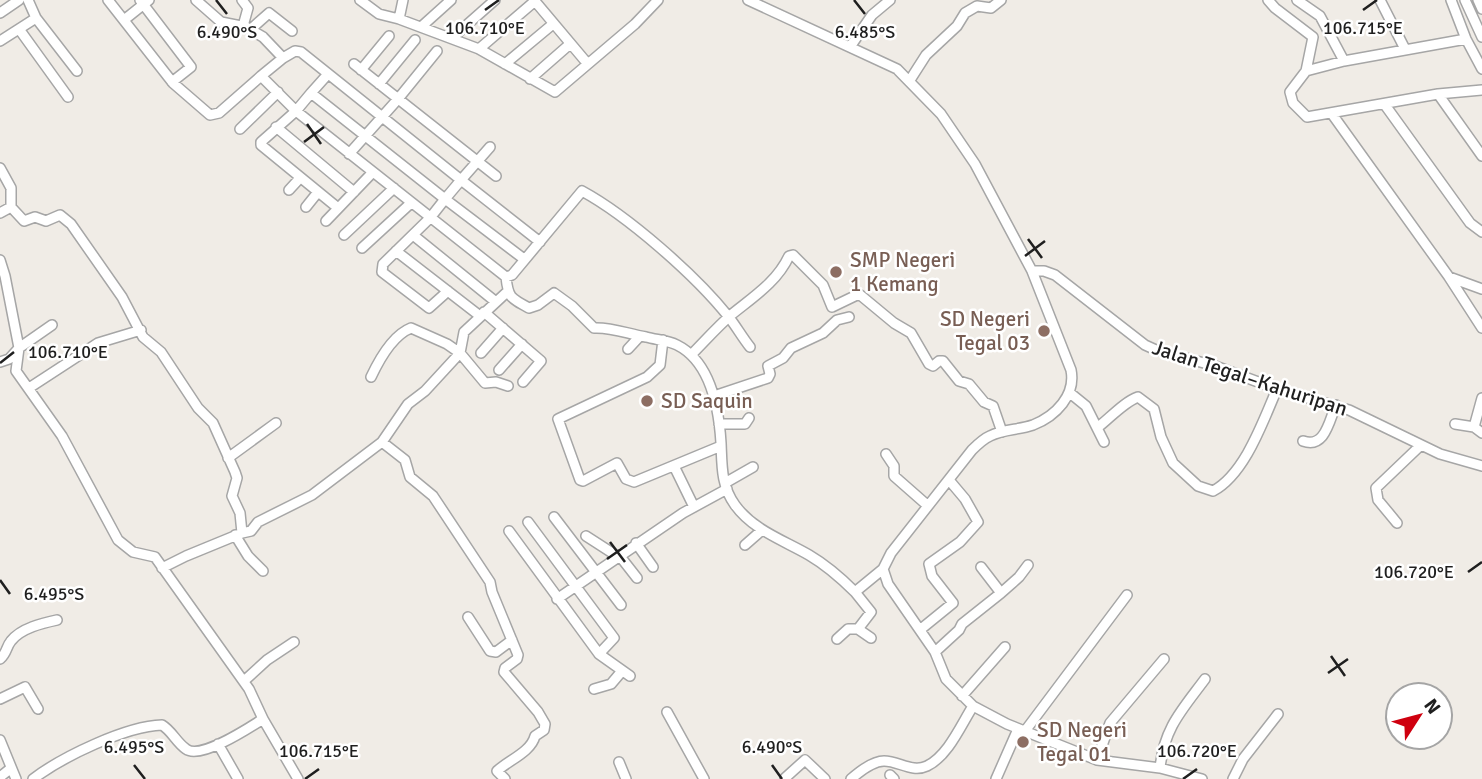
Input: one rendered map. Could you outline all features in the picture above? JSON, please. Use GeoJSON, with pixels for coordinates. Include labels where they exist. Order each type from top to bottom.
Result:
{"type":"FeatureCollection","features":[{"type":"Feature","properties":{"kind":"street"},"geometry":{"type":"LineString","coordinates":[[0,13],[19,0]]}},
{"type":"Feature","properties":{"kind":"street"},"geometry":{"type":"LineString","coordinates":[[28,0],[36,18],[77,71]]}},
{"type":"Feature","properties":{"kind":"street"},"geometry":{"type":"LineString","coordinates":[[108,0],[172,82],[210,115],[219,113],[283,58],[295,51],[301,52],[540,242]]}},
{"type":"Feature","properties":{"kind":"street"},"geometry":{"type":"LineString","coordinates":[[196,0],[226,24],[247,27],[263,37],[283,58]]}},
{"type":"Feature","properties":{"kind":"street"},"geometry":{"type":"LineString","coordinates":[[242,0],[248,8],[247,27]]}},
{"type":"Feature","properties":{"kind":"street"},"geometry":{"type":"LineString","coordinates":[[360,0],[379,15],[399,19],[480,49],[555,92],[635,24],[658,0]]}},
{"type":"Feature","properties":{"kind":"street"},"geometry":{"type":"LineString","coordinates":[[399,19],[403,0]]}},
{"type":"Feature","properties":{"kind":"street"},"geometry":{"type":"LineString","coordinates":[[421,27],[451,0]]}},
{"type":"Feature","properties":{"kind":"street"},"geometry":{"type":"LineString","coordinates":[[452,38],[495,0]]}},
{"type":"Feature","properties":{"kind":"street"},"geometry":{"type":"LineString","coordinates":[[480,49],[534,0],[587,63]]}},
{"type":"Feature","properties":{"kind":"street"},"geometry":{"type":"LineString","coordinates":[[850,47],[872,15],[890,0]]}},
{"type":"Feature","properties":{"kind":"street"},"geometry":{"type":"LineString","coordinates":[[910,80],[926,55],[957,26],[964,13],[977,6],[990,8],[1001,0]]}},
{"type":"Feature","properties":{"kind":"street"},"geometry":{"type":"LineString","coordinates":[[1268,0],[1311,34],[1313,40],[1306,71],[1292,88],[1290,96],[1307,117],[1438,94],[1482,90]]}},
{"type":"Feature","properties":{"kind":"street"},"geometry":{"type":"LineString","coordinates":[[1297,0],[1314,11],[1324,23],[1344,61]]}},
{"type":"Feature","properties":{"kind":"street"},"geometry":{"type":"LineString","coordinates":[[1380,0],[1405,49]]}},
{"type":"Feature","properties":{"kind":"street"},"geometry":{"type":"LineString","coordinates":[[1451,0],[1466,39],[1482,69]]}},
{"type":"Feature","properties":{"kind":"street"},"geometry":{"type":"LineString","coordinates":[[1465,0],[1482,37]]}},
{"type":"Feature","properties":{"kind":"street"},"geometry":{"type":"LineString","coordinates":[[1478,0],[1482,9]]}},
{"type":"Feature","properties":{"kind":"street"},"geometry":{"type":"LineString","coordinates":[[124,20],[144,1],[191,67],[172,82]]}},
{"type":"Feature","properties":{"kind":"street"},"geometry":{"type":"LineString","coordinates":[[754,2],[886,63],[910,80],[941,114],[964,146],[1032,271],[1073,380],[1070,393],[1057,409],[1041,421],[988,436],[979,443],[891,552],[883,569],[855,592]]}},
{"type":"Feature","properties":{"kind":"street"},"geometry":{"type":"LineString","coordinates":[[247,27],[268,13],[292,31]]}},
{"type":"Feature","properties":{"kind":"street"},"geometry":{"type":"LineString","coordinates":[[0,41],[36,18]]}},
{"type":"Feature","properties":{"kind":"street"},"geometry":{"type":"LineString","coordinates":[[1311,34],[1324,23]]}},
{"type":"Feature","properties":{"kind":"street"},"geometry":{"type":"LineString","coordinates":[[505,64],[553,24]]}},
{"type":"Feature","properties":{"kind":"street"},"geometry":{"type":"LineString","coordinates":[[19,29],[68,97]]}},
{"type":"Feature","properties":{"kind":"street"},"geometry":{"type":"LineString","coordinates":[[388,36],[357,67],[496,176]]}},
{"type":"Feature","properties":{"kind":"street"},"geometry":{"type":"LineString","coordinates":[[1306,71],[1344,61],[1466,39]]}},
{"type":"Feature","properties":{"kind":"street"},"geometry":{"type":"LineString","coordinates":[[379,85],[415,40]]}},
{"type":"Feature","properties":{"kind":"street"},"geometry":{"type":"LineString","coordinates":[[530,79],[570,44]]}},
{"type":"Feature","properties":{"kind":"street"},"geometry":{"type":"LineString","coordinates":[[349,154],[437,51]]}},
{"type":"Feature","properties":{"kind":"street"},"geometry":{"type":"LineString","coordinates":[[328,74],[296,111],[276,127],[261,145],[338,208]]}},
{"type":"Feature","properties":{"kind":"street"},"geometry":{"type":"LineString","coordinates":[[261,76],[296,111],[506,277],[507,292]]}},
{"type":"Feature","properties":{"kind":"street"},"geometry":{"type":"LineString","coordinates":[[240,129],[278,92]]}},
{"type":"Feature","properties":{"kind":"street"},"geometry":{"type":"LineString","coordinates":[[311,93],[524,260]]}},
{"type":"Feature","properties":{"kind":"street"},"geometry":{"type":"LineString","coordinates":[[1438,94],[1482,156]]}},
{"type":"Feature","properties":{"kind":"street"},"geometry":{"type":"LineString","coordinates":[[1385,104],[1470,223],[1482,232]]}},
{"type":"Feature","properties":{"kind":"street"},"geometry":{"type":"LineString","coordinates":[[1332,114],[1449,277],[1482,328]]}},
{"type":"Feature","properties":{"kind":"street"},"geometry":{"type":"LineString","coordinates":[[276,127],[354,191]]}},
{"type":"Feature","properties":{"kind":"street"},"geometry":{"type":"LineString","coordinates":[[448,291],[429,308],[382,272],[383,264],[430,218],[490,147]]}},
{"type":"Feature","properties":{"kind":"street"},"geometry":{"type":"LineString","coordinates":[[0,168],[10,188],[11,207],[24,221],[35,217],[46,221],[60,215],[71,224],[114,285],[144,337],[154,344],[170,363],[198,408],[213,423],[237,478],[231,492],[240,513],[239,534],[248,556],[263,571]]}},
{"type":"Feature","properties":{"kind":"street"},"geometry":{"type":"LineString","coordinates":[[326,221],[373,172]]}},
{"type":"Feature","properties":{"kind":"street"},"geometry":{"type":"LineString","coordinates":[[289,190],[300,178]]}},
{"type":"Feature","properties":{"kind":"street"},"geometry":{"type":"LineString","coordinates":[[344,235],[394,188]]}},
{"type":"Feature","properties":{"kind":"street"},"geometry":{"type":"LineString","coordinates":[[506,277],[512,275],[582,191],[648,238],[705,290],[729,317],[750,347]]}},
{"type":"Feature","properties":{"kind":"street"},"geometry":{"type":"LineString","coordinates":[[306,207],[318,192]]}},
{"type":"Feature","properties":{"kind":"street"},"geometry":{"type":"LineString","coordinates":[[362,248],[411,202]]}},
{"type":"Feature","properties":{"kind":"street"},"geometry":{"type":"LineString","coordinates":[[0,213],[11,207]]}},
{"type":"Feature","properties":{"kind":"street"},"geometry":{"type":"LineString","coordinates":[[413,235],[496,302]]}},
{"type":"Feature","properties":{"kind":"street"},"geometry":{"type":"LineString","coordinates":[[396,251],[503,328],[541,361],[523,382]]}},
{"type":"Feature","properties":{"kind":"street"},"geometry":{"type":"LineString","coordinates":[[691,355],[729,317],[762,291],[783,269],[789,256],[793,255],[823,285],[832,307],[859,294],[894,323],[911,333],[929,364],[933,366],[943,361],[959,382],[969,384],[984,402],[993,406],[1002,432]]}},
{"type":"Feature","properties":{"kind":"street"},"geometry":{"type":"LineString","coordinates":[[0,260],[19,348],[15,369],[76,460],[118,540],[133,552],[152,555],[162,568],[244,681],[298,779]]}},
{"type":"Feature","properties":{"kind":"street","name":"Jalan Tegal–Kahuripan"},"geometry":{"type":"LineString","coordinates":[[1032,271],[1055,275],[1151,348],[1336,405],[1394,430],[1440,454],[1482,466]]}},
{"type":"Feature","properties":{"kind":"street"},"geometry":{"type":"LineString","coordinates":[[1449,277],[1482,289]]}},
{"type":"Feature","properties":{"kind":"street"},"geometry":{"type":"LineString","coordinates":[[162,568],[251,531],[258,522],[312,495],[382,442],[408,404],[425,391],[460,353],[464,331],[507,292]]}},
{"type":"Feature","properties":{"kind":"street"},"geometry":{"type":"LineString","coordinates":[[507,292],[529,308],[554,293],[594,328],[606,327],[663,340],[678,345],[691,355],[705,375],[714,396],[719,424],[721,464],[726,486],[736,506],[762,530],[820,562],[855,592],[871,612],[858,629]]}},
{"type":"Feature","properties":{"kind":"street"},"geometry":{"type":"LineString","coordinates":[[714,396],[768,378],[768,366],[783,358],[790,348],[823,333],[837,320],[849,317]]}},
{"type":"Feature","properties":{"kind":"street"},"geometry":{"type":"LineString","coordinates":[[0,362],[9,359],[19,348],[52,325]]}},
{"type":"Feature","properties":{"kind":"street"},"geometry":{"type":"LineString","coordinates":[[371,377],[386,351],[411,328],[447,344],[460,353],[485,383],[496,382],[508,386]]}},
{"type":"Feature","properties":{"kind":"street"},"geometry":{"type":"LineString","coordinates":[[481,353],[503,328]]}},
{"type":"Feature","properties":{"kind":"street"},"geometry":{"type":"LineString","coordinates":[[29,387],[97,343],[141,330]]}},
{"type":"Feature","properties":{"kind":"street"},"geometry":{"type":"LineString","coordinates":[[628,349],[640,336]]}},
{"type":"Feature","properties":{"kind":"street"},"geometry":{"type":"LineString","coordinates":[[663,340],[660,365],[647,377],[560,416],[558,421],[582,481],[615,463],[629,482],[721,446]]}},
{"type":"Feature","properties":{"kind":"street"},"geometry":{"type":"LineString","coordinates":[[499,370],[522,344]]}},
{"type":"Feature","properties":{"kind":"street"},"geometry":{"type":"LineString","coordinates":[[1097,428],[1129,400],[1138,397],[1154,409],[1161,438],[1173,463],[1198,486],[1213,491],[1224,484],[1248,452],[1277,388]]}},
{"type":"Feature","properties":{"kind":"street"},"geometry":{"type":"LineString","coordinates":[[1070,393],[1083,402],[1104,442]]}},
{"type":"Feature","properties":{"kind":"street"},"geometry":{"type":"LineString","coordinates":[[1455,424],[1478,430],[1482,398]]}},
{"type":"Feature","properties":{"kind":"street"},"geometry":{"type":"LineString","coordinates":[[1303,441],[1310,443],[1322,439],[1336,405]]}},
{"type":"Feature","properties":{"kind":"street"},"geometry":{"type":"LineString","coordinates":[[719,424],[745,424],[748,418]]}},
{"type":"Feature","properties":{"kind":"street"},"geometry":{"type":"LineString","coordinates":[[228,458],[276,422]]}},
{"type":"Feature","properties":{"kind":"street"},"geometry":{"type":"LineString","coordinates":[[382,442],[405,460],[410,477],[433,496],[490,582],[519,657],[505,668],[504,672],[545,724],[544,730],[534,736],[528,748],[497,771],[505,779]]}},
{"type":"Feature","properties":{"kind":"street"},"geometry":{"type":"LineString","coordinates":[[1397,523],[1378,500],[1377,488],[1421,445]]}},
{"type":"Feature","properties":{"kind":"street"},"geometry":{"type":"LineString","coordinates":[[886,454],[894,466],[894,476],[927,505]]}},
{"type":"Feature","properties":{"kind":"street"},"geometry":{"type":"LineString","coordinates":[[674,466],[694,506]]}},
{"type":"Feature","properties":{"kind":"street"},"geometry":{"type":"LineString","coordinates":[[557,599],[618,555],[753,467]]}},
{"type":"Feature","properties":{"kind":"street"},"geometry":{"type":"LineString","coordinates":[[921,629],[953,603],[932,576],[930,562],[960,542],[978,522],[965,499],[948,480]]}},
{"type":"Feature","properties":{"kind":"street"},"geometry":{"type":"LineString","coordinates":[[554,517],[621,605]]}},
{"type":"Feature","properties":{"kind":"street"},"geometry":{"type":"LineString","coordinates":[[528,522],[614,638],[599,654]]}},
{"type":"Feature","properties":{"kind":"street"},"geometry":{"type":"LineString","coordinates":[[745,545],[762,530]]}},
{"type":"Feature","properties":{"kind":"street"},"geometry":{"type":"LineString","coordinates":[[509,531],[599,654],[626,674],[611,684],[594,690]]}},
{"type":"Feature","properties":{"kind":"street"},"geometry":{"type":"LineString","coordinates":[[586,536],[618,555],[637,578]]}},
{"type":"Feature","properties":{"kind":"street"},"geometry":{"type":"LineString","coordinates":[[636,543],[653,567]]}},
{"type":"Feature","properties":{"kind":"street"},"geometry":{"type":"LineString","coordinates":[[935,652],[959,630],[961,624],[1019,577],[1028,565]]}},
{"type":"Feature","properties":{"kind":"street"},"geometry":{"type":"LineString","coordinates":[[981,567],[1000,593]]}},
{"type":"Feature","properties":{"kind":"street"},"geometry":{"type":"LineString","coordinates":[[883,569],[888,584],[935,652],[946,679],[973,706],[1021,730],[1097,760],[1160,768],[1202,779]]}},
{"type":"Feature","properties":{"kind":"street"},"geometry":{"type":"LineString","coordinates":[[996,779],[1021,730],[1127,595]]}},
{"type":"Feature","properties":{"kind":"street"},"geometry":{"type":"LineString","coordinates":[[468,617],[489,651],[496,652],[512,640]]}},
{"type":"Feature","properties":{"kind":"street"},"geometry":{"type":"LineString","coordinates":[[0,659],[17,635],[40,623],[57,620]]}},
{"type":"Feature","properties":{"kind":"street"},"geometry":{"type":"LineString","coordinates":[[837,639],[848,629],[858,629],[871,638]]}},
{"type":"Feature","properties":{"kind":"street"},"geometry":{"type":"LineString","coordinates":[[244,681],[267,660],[294,642]]}},
{"type":"Feature","properties":{"kind":"street"},"geometry":{"type":"LineString","coordinates":[[962,696],[1005,647]]}},
{"type":"Feature","properties":{"kind":"street"},"geometry":{"type":"LineString","coordinates":[[1097,760],[1110,723],[1164,659]]}},
{"type":"Feature","properties":{"kind":"street"},"geometry":{"type":"LineString","coordinates":[[1160,768],[1169,729],[1205,679]]}},
{"type":"Feature","properties":{"kind":"street"},"geometry":{"type":"LineString","coordinates":[[0,699],[25,687],[38,709]]}},
{"type":"Feature","properties":{"kind":"street"},"geometry":{"type":"LineString","coordinates":[[851,779],[864,769],[882,761],[918,769],[929,765],[948,745],[973,706]]}},
{"type":"Feature","properties":{"kind":"street"},"geometry":{"type":"LineString","coordinates":[[667,712],[704,779]]}},
{"type":"Feature","properties":{"kind":"street"},"geometry":{"type":"LineString","coordinates":[[1233,779],[1243,759],[1278,714]]}},
{"type":"Feature","properties":{"kind":"street"},"geometry":{"type":"LineString","coordinates":[[33,779],[57,763],[113,736],[157,725],[166,726],[188,751],[200,751],[263,719]]}},
{"type":"Feature","properties":{"kind":"street"},"geometry":{"type":"LineString","coordinates":[[0,740],[16,779]]}},
{"type":"Feature","properties":{"kind":"street"},"geometry":{"type":"LineString","coordinates":[[218,744],[238,779]]}},
{"type":"Feature","properties":{"kind":"street"},"geometry":{"type":"LineString","coordinates":[[785,778],[805,761],[825,779]]}},
{"type":"Feature","properties":{"kind":"street"},"geometry":{"type":"LineString","coordinates":[[619,762],[626,779]]}},
{"type":"Feature","properties":{"kind":"street"},"geometry":{"type":"LineString","coordinates":[[0,777],[10,769]]}},
{"type":"Feature","properties":{"kind":"place","name":"SMP Negeri 1 Kemang"},"geometry":{"type":"Point","coordinates":[836,272]}},
{"type":"Feature","properties":{"kind":"place","name":"SD Negeri Tegal 03"},"geometry":{"type":"Point","coordinates":[1044,331]}},
{"type":"Feature","properties":{"kind":"place","name":"SD Saquin"},"geometry":{"type":"Point","coordinates":[647,401]}},
{"type":"Feature","properties":{"kind":"place","name":"SD Negeri Tegal 01"},"geometry":{"type":"Point","coordinates":[1023,742]}}]}
